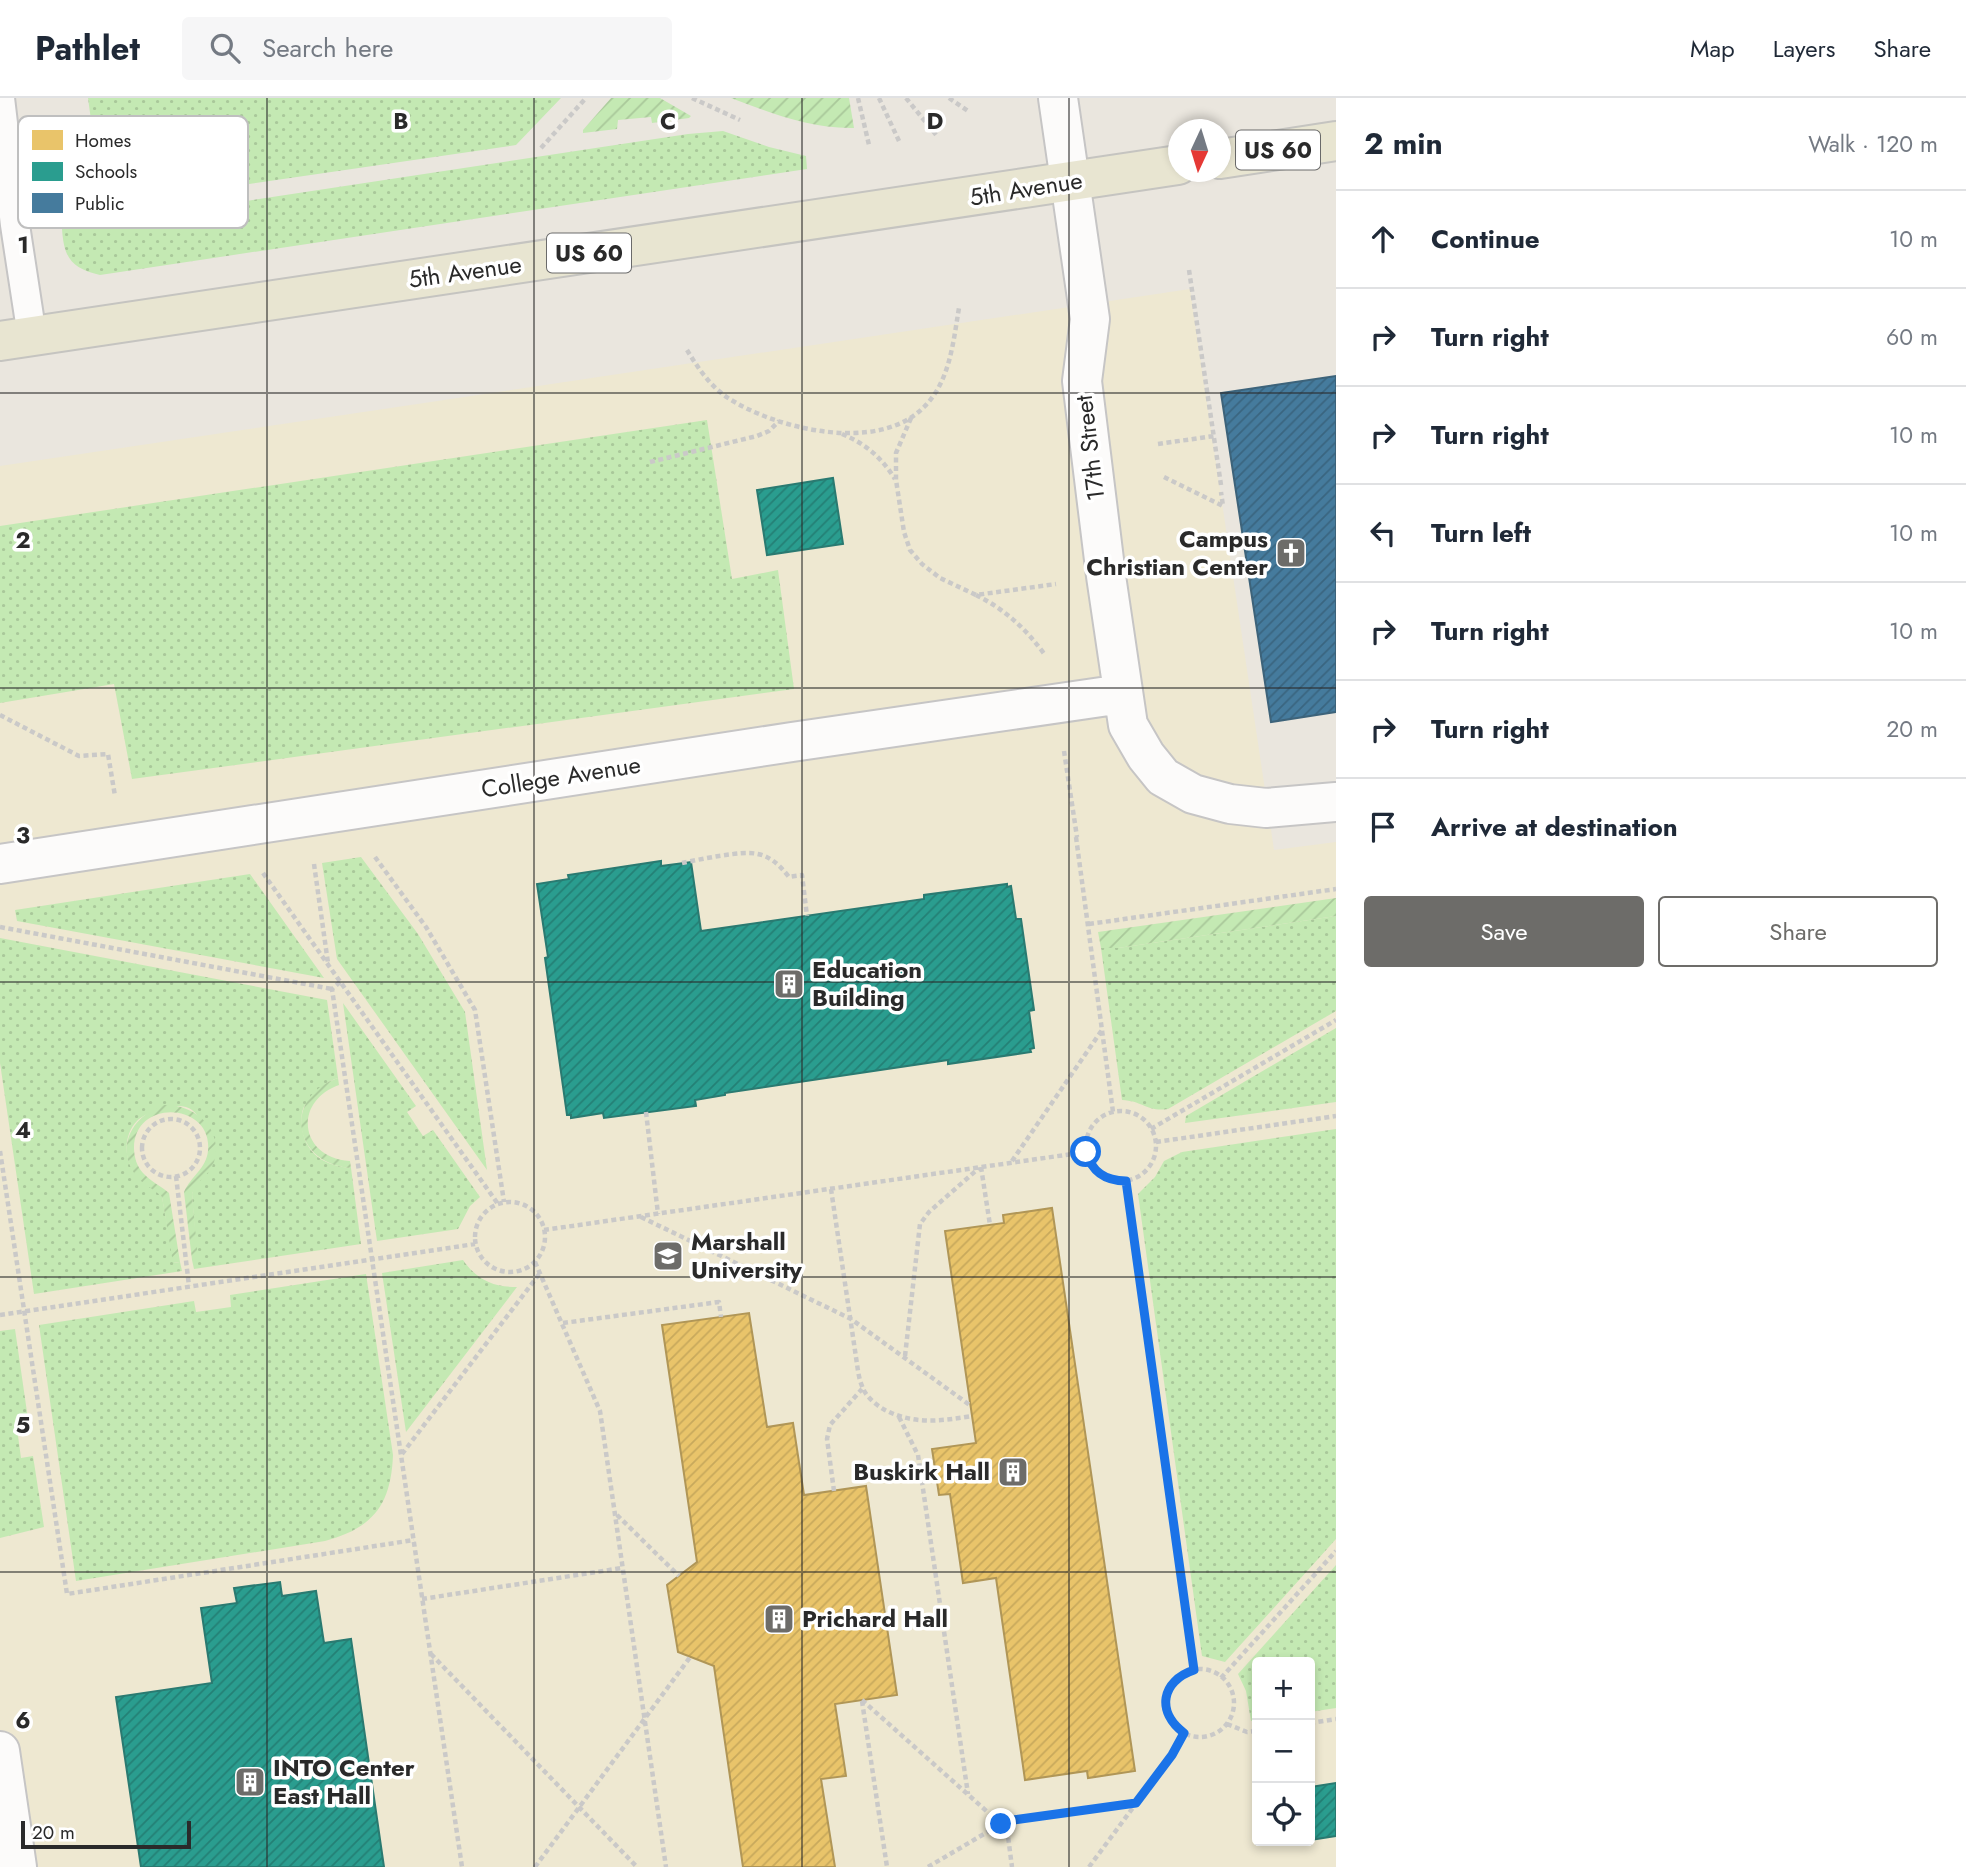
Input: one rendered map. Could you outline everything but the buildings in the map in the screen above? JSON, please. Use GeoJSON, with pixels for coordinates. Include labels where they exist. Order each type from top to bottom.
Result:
{"type":"FeatureCollection","features":[{"type":"Feature","properties":{"kind":"main road","name":"US 60"},"geometry":{"type":"LineString","coordinates":[[1231,157],[1336,141]]}},
{"type":"Feature","properties":{"kind":"main road","name":"5th Avenue"},"geometry":{"type":"LineString","coordinates":[[16,338],[1168,167]]}},
{"type":"Feature","properties":{"kind":"street","name":"17th Street"},"geometry":{"type":"LineString","coordinates":[[1058,98],[1090,319],[1082,381],[1128,725],[1146,756],[1163,777],[1193,794],[1230,804],[1266,808],[1336,802]]}},
{"type":"Feature","properties":{"kind":"street","name":"College Avenue"},"geometry":{"type":"LineString","coordinates":[[0,864],[1122,694]]}},
{"type":"Feature","properties":{"kind":"street"},"geometry":{"type":"LineString","coordinates":[[0,1751],[17,1867]]}},
{"type":"Feature","properties":{"kind":"lane"},"geometry":{"type":"LineString","coordinates":[[0,98],[15,225],[16,338]]}},
{"type":"Feature","properties":{"kind":"path"},"geometry":{"type":"LineString","coordinates":[[541,148],[586,98]]}},
{"type":"Feature","properties":{"kind":"path"},"geometry":{"type":"LineString","coordinates":[[692,98],[740,120]]}},
{"type":"Feature","properties":{"kind":"path"},"geometry":{"type":"LineString","coordinates":[[858,98],[869,145]]}},
{"type":"Feature","properties":{"kind":"path"},"geometry":{"type":"LineString","coordinates":[[878,98],[899,141]]}},
{"type":"Feature","properties":{"kind":"path"},"geometry":{"type":"LineString","coordinates":[[906,98],[937,136]]}},
{"type":"Feature","properties":{"kind":"path"},"geometry":{"type":"LineString","coordinates":[[949,98],[968,111]]}},
{"type":"Feature","properties":{"kind":"path"},"geometry":{"type":"LineString","coordinates":[[1189,270],[1221,485]]}},
{"type":"Feature","properties":{"kind":"path"},"geometry":{"type":"LineString","coordinates":[[687,350],[699,369],[726,397],[746,408],[779,421],[853,434],[884,429],[924,408],[942,382],[948,365],[959,308]]}},
{"type":"Feature","properties":{"kind":"path"},"geometry":{"type":"LineString","coordinates":[[913,416],[905,428],[896,453],[896,480],[904,532],[910,550],[922,565],[940,578],[995,604],[1027,631],[1047,659]]}},
{"type":"Feature","properties":{"kind":"path"},"geometry":{"type":"LineString","coordinates":[[650,462],[757,436],[779,421]]}},
{"type":"Feature","properties":{"kind":"path"},"geometry":{"type":"LineString","coordinates":[[838,433],[866,445],[896,480]]}},
{"type":"Feature","properties":{"kind":"path"},"geometry":{"type":"LineString","coordinates":[[1158,444],[1214,436]]}},
{"type":"Feature","properties":{"kind":"path"},"geometry":{"type":"LineString","coordinates":[[1164,477],[1223,506],[1221,492]]}},
{"type":"Feature","properties":{"kind":"path"},"geometry":{"type":"LineString","coordinates":[[976,595],[1061,583]]}},
{"type":"Feature","properties":{"kind":"path"},"geometry":{"type":"LineString","coordinates":[[0,715],[79,756],[108,754],[116,801]]}},
{"type":"Feature","properties":{"kind":"path"},"geometry":{"type":"LineString","coordinates":[[1063,742],[1113,1112]]}},
{"type":"Feature","properties":{"kind":"path"},"geometry":{"type":"LineString","coordinates":[[682,863],[748,851],[763,854],[778,863],[789,877],[802,875],[807,916]]}},
{"type":"Feature","properties":{"kind":"path"},"geometry":{"type":"LineString","coordinates":[[312,853],[328,965]]}},
{"type":"Feature","properties":{"kind":"path"},"geometry":{"type":"LineString","coordinates":[[374,855],[426,927],[475,1010],[501,1203]]}},
{"type":"Feature","properties":{"kind":"path"},"geometry":{"type":"LineString","coordinates":[[255,862],[501,1203]]}},
{"type":"Feature","properties":{"kind":"path"},"geometry":{"type":"LineString","coordinates":[[1089,924],[1336,889]]}},
{"type":"Feature","properties":{"kind":"path"},"geometry":{"type":"LineString","coordinates":[[0,927],[332,989]]}},
{"type":"Feature","properties":{"kind":"path"},"geometry":{"type":"LineString","coordinates":[[332,989],[340,982]]}},
{"type":"Feature","properties":{"kind":"path"},"geometry":{"type":"LineString","coordinates":[[332,989],[462,1867]]}},
{"type":"Feature","properties":{"kind":"path"},"geometry":{"type":"LineString","coordinates":[[1152,1129],[1336,1020]]}},
{"type":"Feature","properties":{"kind":"path"},"geometry":{"type":"LineString","coordinates":[[1012,1161],[1103,1030]]}},
{"type":"Feature","properties":{"kind":"path"},"geometry":{"type":"LineString","coordinates":[[646,1112],[658,1214]]}},
{"type":"Feature","properties":{"kind":"path"},"geometry":{"type":"LineString","coordinates":[[1113,1112],[1135,1114],[1152,1129],[1156,1142],[1152,1163],[1146,1171],[1126,1181],[1115,1181],[1096,1171],[1086,1152],[1086,1141],[1094,1122],[1113,1112]]}},
{"type":"Feature","properties":{"kind":"path"},"geometry":{"type":"LineString","coordinates":[[1156,1142],[1336,1116]]}},
{"type":"Feature","properties":{"kind":"path"},"geometry":{"type":"LineString","coordinates":[[166,1118],[188,1124],[200,1143],[195,1165],[176,1177],[167,1177],[154,1171],[148,1166],[142,1152],[147,1130],[166,1118]]}},
{"type":"Feature","properties":{"kind":"path"},"geometry":{"type":"LineString","coordinates":[[0,1151],[66,1594],[414,1540]]}},
{"type":"Feature","properties":{"kind":"path"},"geometry":{"type":"LineString","coordinates":[[544,1230],[1086,1152]]}},
{"type":"Feature","properties":{"kind":"path"},"geometry":{"type":"LineString","coordinates":[[981,1166],[990,1225]]}},
{"type":"Feature","properties":{"kind":"path"},"geometry":{"type":"LineString","coordinates":[[905,1357],[920,1224],[929,1212],[981,1166]]}},
{"type":"Feature","properties":{"kind":"path"},"geometry":{"type":"LineString","coordinates":[[176,1177],[189,1286]]}},
{"type":"Feature","properties":{"kind":"path"},"geometry":{"type":"LineString","coordinates":[[1126,1181],[1194,1670]]}},
{"type":"Feature","properties":{"kind":"path"},"geometry":{"type":"LineString","coordinates":[[831,1189],[862,1389],[877,1405],[899,1417],[914,1421],[935,1422],[972,1416]]}},
{"type":"Feature","properties":{"kind":"path"},"geometry":{"type":"LineString","coordinates":[[501,1203],[517,1203],[529,1208],[539,1218],[544,1230],[541,1253],[535,1262],[521,1270],[506,1272],[492,1267],[481,1257],[475,1244],[476,1227],[484,1213],[501,1203]]}},
{"type":"Feature","properties":{"kind":"path"},"geometry":{"type":"LineString","coordinates":[[641,1216],[851,1319],[971,1406]]}},
{"type":"Feature","properties":{"kind":"path"},"geometry":{"type":"LineString","coordinates":[[0,1315],[475,1244]]}},
{"type":"Feature","properties":{"kind":"path"},"geometry":{"type":"LineString","coordinates":[[535,1262],[600,1411],[666,1867]]}},
{"type":"Feature","properties":{"kind":"path"},"geometry":{"type":"LineString","coordinates":[[402,1455],[540,1273]]}},
{"type":"Feature","properties":{"kind":"path"},"geometry":{"type":"LineString","coordinates":[[563,1323],[719,1302],[721,1317]]}},
{"type":"Feature","properties":{"kind":"path"},"geometry":{"type":"LineString","coordinates":[[834,1491],[827,1439],[830,1425],[862,1389]]}},
{"type":"Feature","properties":{"kind":"path"},"geometry":{"type":"LineString","coordinates":[[899,1417],[918,1455],[968,1794]]}},
{"type":"Feature","properties":{"kind":"path"},"geometry":{"type":"LineString","coordinates":[[616,1514],[679,1576]]}},
{"type":"Feature","properties":{"kind":"path"},"geometry":{"type":"LineString","coordinates":[[1221,1678],[1336,1550]]}},
{"type":"Feature","properties":{"kind":"path"},"geometry":{"type":"LineString","coordinates":[[422,1599],[622,1568]]}},
{"type":"Feature","properties":{"kind":"path"},"geometry":{"type":"LineString","coordinates":[[430,1653],[637,1867]]}},
{"type":"Feature","properties":{"kind":"path"},"geometry":{"type":"LineString","coordinates":[[535,1867],[691,1657]]}},
{"type":"Feature","properties":{"kind":"path"},"geometry":{"type":"LineString","coordinates":[[1194,1670],[1213,1672],[1233,1694],[1232,1715],[1227,1724],[1212,1735],[1193,1737],[1184,1733],[1169,1719],[1166,1709],[1166,1698],[1175,1679],[1194,1670]]}},
{"type":"Feature","properties":{"kind":"path"},"geometry":{"type":"LineString","coordinates":[[887,1867],[862,1700],[1003,1822],[1012,1867]]}},
{"type":"Feature","properties":{"kind":"path"},"geometry":{"type":"LineString","coordinates":[[1315,1722],[1336,1719]]}},
{"type":"Feature","properties":{"kind":"path"},"geometry":{"type":"LineString","coordinates":[[1227,1724],[1252,1732]]}},
{"type":"Feature","properties":{"kind":"path"},"geometry":{"type":"LineString","coordinates":[[1089,1867],[1172,1755],[1184,1733]]}},
{"type":"Feature","properties":{"kind":"path"},"geometry":{"type":"LineString","coordinates":[[928,1867],[1003,1822],[1136,1803]]}},
{"type":"Feature","properties":{"kind":"shaded area","name":"Marshall University"},"geometry":{"type":"Polygon","coordinates":[[[1190,289],[1274,850],[1336,842],[1336,1867],[0,1867],[0,466],[1190,289]]]}},
{"type":"Feature","properties":{"kind":"green space"},"geometry":{"type":"Polygon","coordinates":[[[88,98],[561,98],[516,145],[248,184],[248,116],[90,116],[88,98]]]}},
{"type":"Feature","properties":{"kind":"green space"},"geometry":{"type":"Polygon","coordinates":[[[611,98],[660,98],[691,116],[652,123],[651,117],[618,120],[617,129],[583,133],[611,98]]]}},
{"type":"Feature","properties":{"kind":"green space"},"geometry":{"type":"Polygon","coordinates":[[[731,98],[849,98],[854,128],[806,123],[731,98]]]}},
{"type":"Feature","properties":{"kind":"green space"},"geometry":{"type":"Polygon","coordinates":[[[723,131],[806,156],[807,169],[100,275],[76,265],[67,254],[63,239],[62,229],[69,228],[248,228],[248,201],[688,134],[723,131]]]}},
{"type":"Feature","properties":{"kind":"green space"},"geometry":{"type":"Polygon","coordinates":[[[707,420],[732,579],[778,570],[794,689],[132,779],[114,684],[0,703],[0,526],[707,420]]]}},
{"type":"Feature","properties":{"kind":"green space"},"geometry":{"type":"Polygon","coordinates":[[[361,857],[418,934],[465,1012],[487,1170],[337,959],[322,863],[361,857]]]}},
{"type":"Feature","properties":{"kind":"green space"},"geometry":{"type":"Polygon","coordinates":[[[250,874],[324,978],[17,921],[15,910],[250,874]]]}},
{"type":"Feature","properties":{"kind":"green space"},"geometry":{"type":"Polygon","coordinates":[[[1336,898],[1336,916],[1118,948],[1101,948],[1098,932],[1336,898]]]}},
{"type":"Feature","properties":{"kind":"green space"},"geometry":{"type":"Polygon","coordinates":[[[1336,916],[1336,1011],[1168,1109],[1155,1109],[1122,1100],[1101,948],[1118,948],[1336,916]]]}},
{"type":"Feature","properties":{"kind":"green space"},"geometry":{"type":"Polygon","coordinates":[[[0,938],[327,1000],[338,1078],[323,1086],[305,1105],[302,1127],[307,1145],[318,1157],[333,1165],[351,1168],[361,1244],[194,1269],[192,1260],[197,1260],[192,1194],[194,1187],[209,1170],[214,1142],[192,1110],[172,1106],[156,1110],[137,1121],[130,1131],[127,1149],[134,1172],[162,1197],[174,1263],[180,1262],[182,1271],[34,1294],[0,1063],[0,938]]]}},
{"type":"Feature","properties":{"kind":"green space"},"geometry":{"type":"Polygon","coordinates":[[[343,1003],[416,1106],[407,1112],[423,1136],[433,1130],[480,1197],[470,1206],[458,1229],[377,1241],[343,1003]]]}},
{"type":"Feature","properties":{"kind":"green space"},"geometry":{"type":"Polygon","coordinates":[[[1336,1028],[1336,1102],[1185,1123],[1186,1116],[1336,1028]]]}},
{"type":"Feature","properties":{"kind":"green space"},"geometry":{"type":"Polygon","coordinates":[[[338,1078],[339,1085],[324,1093],[314,1104],[308,1128],[312,1140],[321,1150],[333,1158],[350,1161],[351,1168],[331,1164],[317,1155],[307,1143],[302,1129],[302,1114],[308,1100],[320,1087],[338,1078]]]}},
{"type":"Feature","properties":{"kind":"green space"},"geometry":{"type":"Polygon","coordinates":[[[164,1105],[186,1109],[196,1114],[204,1120],[215,1139],[214,1162],[192,1194],[198,1260],[192,1260],[184,1192],[207,1157],[206,1135],[199,1123],[187,1115],[173,1112],[159,1114],[146,1120],[137,1132],[134,1148],[136,1162],[141,1171],[169,1193],[180,1262],[173,1263],[162,1197],[140,1180],[128,1158],[129,1136],[134,1126],[152,1110],[164,1105]]]}},
{"type":"Feature","properties":{"kind":"green space"},"geometry":{"type":"Polygon","coordinates":[[[1336,1129],[1336,1539],[1225,1662],[1202,1656],[1138,1194],[1155,1177],[1164,1161],[1182,1152],[1336,1129]]]}},
{"type":"Feature","properties":{"kind":"green space"},"geometry":{"type":"Polygon","coordinates":[[[463,1260],[474,1273],[486,1281],[500,1286],[517,1287],[406,1432],[382,1273],[463,1260]]]}},
{"type":"Feature","properties":{"kind":"green space"},"geometry":{"type":"Polygon","coordinates":[[[366,1274],[393,1455],[388,1488],[376,1512],[356,1529],[325,1541],[76,1581],[39,1325],[194,1301],[196,1312],[231,1307],[230,1295],[366,1274]]]}},
{"type":"Feature","properties":{"kind":"green space"},"geometry":{"type":"Polygon","coordinates":[[[15,1329],[28,1419],[16,1421],[21,1458],[33,1456],[44,1527],[0,1538],[0,1331],[15,1329]]]}},
{"type":"Feature","properties":{"kind":"green space"},"geometry":{"type":"Polygon","coordinates":[[[1336,1565],[1336,1708],[1315,1711],[1315,1657],[1253,1657],[1336,1565]]]}},
{"type":"Feature","properties":{"kind":"green space"},"geometry":{"type":"Polygon","coordinates":[[[1252,1658],[1252,1721],[1246,1691],[1238,1674],[1252,1658]]]}},
{"type":"Feature","properties":{"kind":"place","name":"Campus Christian Center"},"geometry":{"type":"Point","coordinates":[1291,553]}},
{"type":"Feature","properties":{"kind":"place","name":"Education Building"},"geometry":{"type":"Point","coordinates":[789,984]}},
{"type":"Feature","properties":{"kind":"place","name":"Marshall University"},"geometry":{"type":"Point","coordinates":[668,1256]}},
{"type":"Feature","properties":{"kind":"place","name":"Buskirk Hall"},"geometry":{"type":"Point","coordinates":[1013,1472]}},
{"type":"Feature","properties":{"kind":"place","name":"Prichard Hall"},"geometry":{"type":"Point","coordinates":[779,1619]}},
{"type":"Feature","properties":{"kind":"place","name":"INTO Center East Hall"},"geometry":{"type":"Point","coordinates":[250,1782]}},
{"type":"Feature","properties":{"kind":"route"},"geometry":{"type":"LineString","coordinates":[[1001,1824],[1006,1821],[1136,1803],[1172,1755],[1184,1733],[1169,1719],[1166,1698],[1175,1679],[1194,1670],[1126,1181],[1105,1178],[1089,1162],[1086,1152]]}}]}
